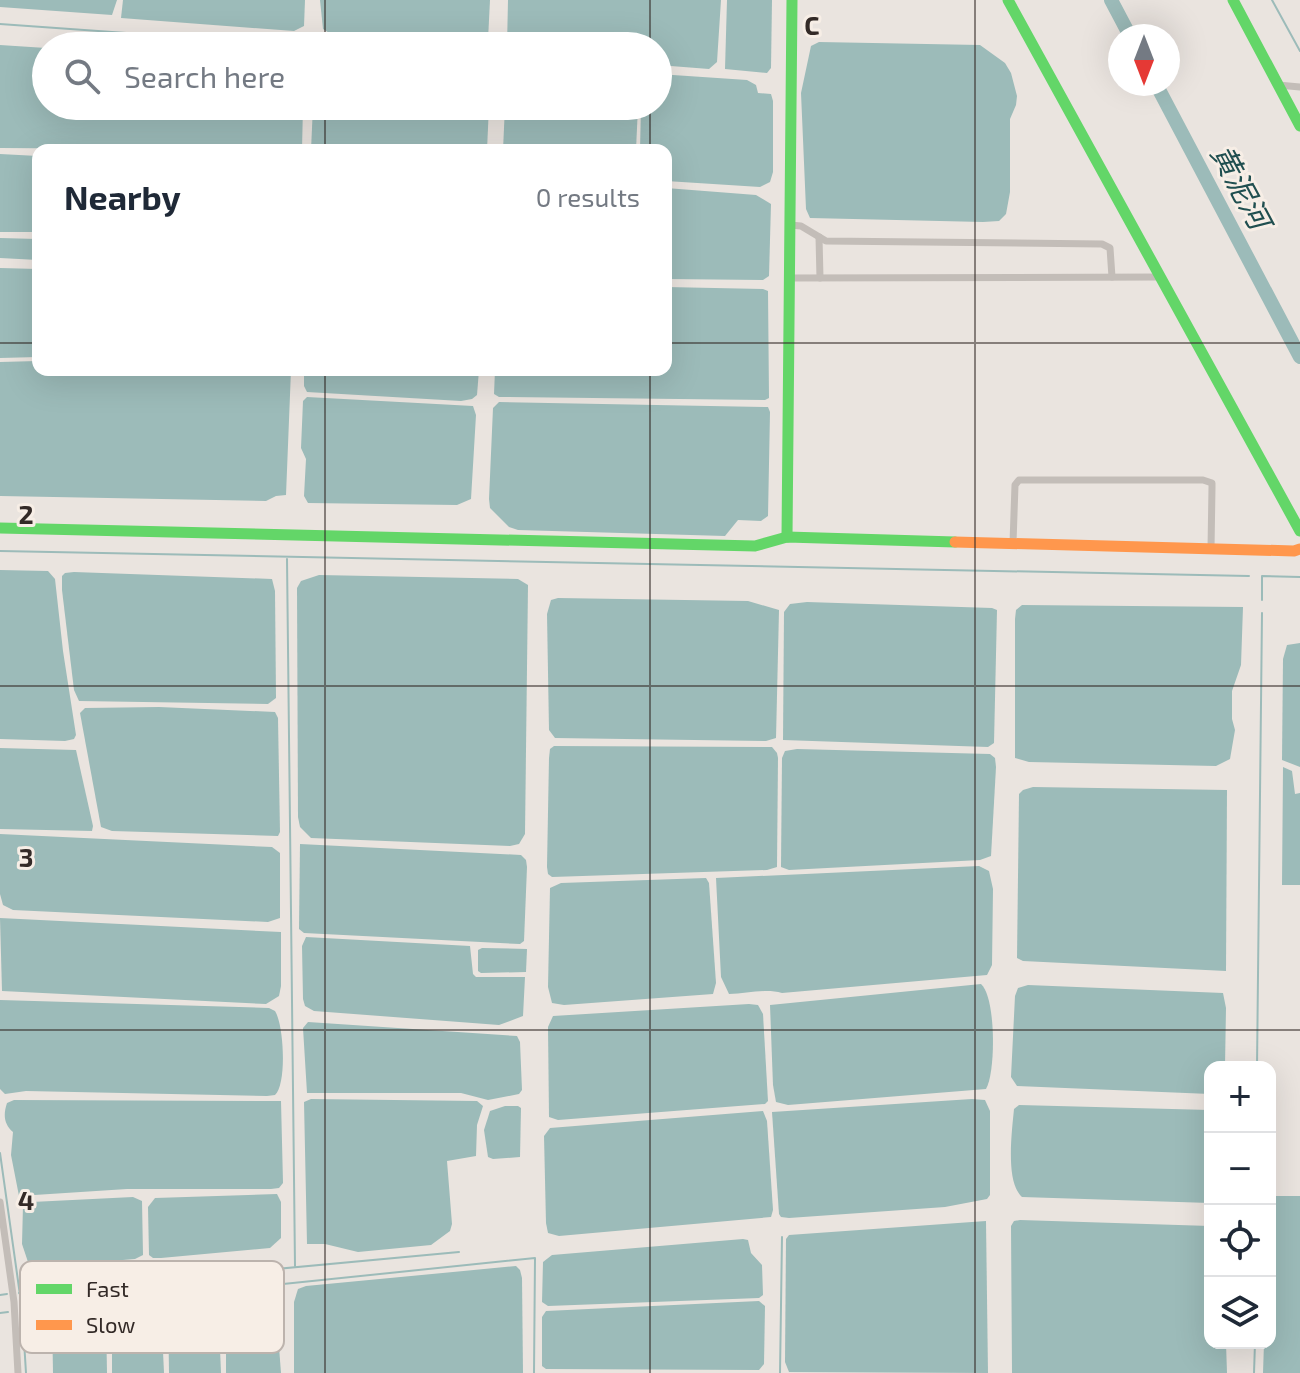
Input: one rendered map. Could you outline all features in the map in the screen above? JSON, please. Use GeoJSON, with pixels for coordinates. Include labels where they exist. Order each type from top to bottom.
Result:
{"type":"FeatureCollection","features":[{"type":"Feature","properties":{"kind":"street"},"geometry":{"type":"LineString","coordinates":[[787,537],[792,0]]}},
{"type":"Feature","properties":{"kind":"street"},"geometry":{"type":"LineString","coordinates":[[1008,0],[1300,531]]}},
{"type":"Feature","properties":{"kind":"street"},"geometry":{"type":"LineString","coordinates":[[1233,0],[1300,126]]}},
{"type":"Feature","properties":{"kind":"street"},"geometry":{"type":"LineString","coordinates":[[1278,85],[1300,87]]}},
{"type":"Feature","properties":{"kind":"street"},"geometry":{"type":"LineString","coordinates":[[790,225],[801,226],[826,241],[1102,244],[1110,248],[1112,277]]}},
{"type":"Feature","properties":{"kind":"street"},"geometry":{"type":"LineString","coordinates":[[819,237],[820,278]]}},
{"type":"Feature","properties":{"kind":"street"},"geometry":{"type":"LineString","coordinates":[[789,278],[1161,277]]}},
{"type":"Feature","properties":{"kind":"street"},"geometry":{"type":"LineString","coordinates":[[1013,543],[1015,485],[1019,480],[1203,480],[1212,483],[1211,549]]}},
{"type":"Feature","properties":{"kind":"street"},"geometry":{"type":"LineString","coordinates":[[0,528],[755,546],[787,537],[1300,549]]}},
{"type":"Feature","properties":{"kind":"street"},"geometry":{"type":"LineString","coordinates":[[0,1202],[14,1302],[18,1373]]}},
{"type":"Feature","properties":{"kind":"water"},"geometry":{"type":"Polygon","coordinates":[[[0,0],[117,0],[112,15],[0,7],[0,0]]]}},
{"type":"Feature","properties":{"kind":"water"},"geometry":{"type":"Polygon","coordinates":[[[123,0],[305,0],[304,26],[294,31],[121,18],[123,0]]]}},
{"type":"Feature","properties":{"kind":"water"},"geometry":{"type":"Polygon","coordinates":[[[320,0],[490,0],[488,32],[328,32],[323,29],[320,0]]]}},
{"type":"Feature","properties":{"kind":"water"},"geometry":{"type":"Polygon","coordinates":[[[508,0],[721,0],[717,62],[709,69],[672,66],[672,32],[507,32],[508,0]]]}},
{"type":"Feature","properties":{"kind":"water"},"geometry":{"type":"Polygon","coordinates":[[[727,0],[772,0],[771,68],[767,73],[725,69],[727,0]]]}},
{"type":"Feature","properties":{"kind":"water"},"geometry":{"type":"Polygon","coordinates":[[[819,42],[980,45],[1005,63],[1017,96],[1010,119],[1010,192],[1006,214],[999,221],[983,222],[810,218],[806,209],[801,93],[811,46],[819,42]]]}},
{"type":"Feature","properties":{"kind":"water"},"geometry":{"type":"Polygon","coordinates":[[[0,45],[32,47],[32,120],[303,120],[302,144],[32,144],[32,148],[0,148],[0,45]]]}},
{"type":"Feature","properties":{"kind":"water"},"geometry":{"type":"Polygon","coordinates":[[[672,75],[747,80],[756,85],[758,93],[771,94],[773,172],[770,182],[760,187],[672,181],[672,144],[640,144],[641,120],[672,120],[672,75]]]}},
{"type":"Feature","properties":{"kind":"water"},"geometry":{"type":"Polygon","coordinates":[[[312,120],[488,120],[487,144],[311,144],[312,120]]]}},
{"type":"Feature","properties":{"kind":"water"},"geometry":{"type":"Polygon","coordinates":[[[504,120],[637,120],[636,144],[503,144],[504,120]]]}},
{"type":"Feature","properties":{"kind":"water"},"geometry":{"type":"Polygon","coordinates":[[[0,154],[32,156],[32,232],[0,232],[0,154]]]}},
{"type":"Feature","properties":{"kind":"water"},"geometry":{"type":"Polygon","coordinates":[[[672,188],[756,195],[771,204],[769,276],[763,280],[672,279],[672,188]]]}},
{"type":"Feature","properties":{"kind":"water"},"geometry":{"type":"Polygon","coordinates":[[[0,238],[32,239],[32,260],[0,258],[0,238]]]}},
{"type":"Feature","properties":{"kind":"water"},"geometry":{"type":"Polygon","coordinates":[[[0,268],[32,269],[32,357],[0,358],[0,268]]]}},
{"type":"Feature","properties":{"kind":"water"},"geometry":{"type":"Polygon","coordinates":[[[672,287],[768,291],[769,398],[765,400],[499,397],[494,394],[495,376],[672,376],[672,287]]]}},
{"type":"Feature","properties":{"kind":"water"},"geometry":{"type":"Polygon","coordinates":[[[32,361],[32,376],[291,376],[286,495],[266,501],[0,496],[0,362],[32,361]]]}},
{"type":"Feature","properties":{"kind":"water"},"geometry":{"type":"Polygon","coordinates":[[[304,376],[479,376],[477,395],[461,401],[307,392],[304,376]]]}},
{"type":"Feature","properties":{"kind":"water"},"geometry":{"type":"Polygon","coordinates":[[[307,397],[473,406],[476,415],[471,499],[457,505],[308,503],[304,496],[306,459],[301,448],[303,401],[307,397]]]}},
{"type":"Feature","properties":{"kind":"water"},"geometry":{"type":"Polygon","coordinates":[[[499,402],[768,407],[768,516],[761,521],[738,520],[725,536],[518,530],[509,527],[490,508],[489,499],[493,408],[499,402]]]}},
{"type":"Feature","properties":{"kind":"water"},"geometry":{"type":"Polygon","coordinates":[[[0,570],[48,571],[55,579],[76,735],[74,739],[0,739],[0,570]]]}},
{"type":"Feature","properties":{"kind":"water"},"geometry":{"type":"Polygon","coordinates":[[[74,572],[272,579],[275,591],[276,698],[268,704],[79,701],[74,690],[62,590],[62,576],[74,572]]]}},
{"type":"Feature","properties":{"kind":"water"},"geometry":{"type":"Polygon","coordinates":[[[319,575],[518,579],[528,585],[525,834],[519,844],[311,838],[300,827],[297,588],[301,581],[319,575]]]}},
{"type":"Feature","properties":{"kind":"water"},"geometry":{"type":"Polygon","coordinates":[[[551,600],[748,601],[779,610],[776,738],[766,741],[555,738],[549,730],[547,614],[551,600]]]}},
{"type":"Feature","properties":{"kind":"water"},"geometry":{"type":"Polygon","coordinates":[[[807,602],[997,610],[994,743],[988,747],[783,740],[784,612],[790,604],[807,602]]]}},
{"type":"Feature","properties":{"kind":"water"},"geometry":{"type":"Polygon","coordinates":[[[1022,605],[1243,607],[1241,665],[1232,691],[1235,730],[1230,759],[1216,766],[1029,762],[1015,758],[1015,619],[1016,610],[1022,605]]]}},
{"type":"Feature","properties":{"kind":"water"},"geometry":{"type":"Polygon","coordinates":[[[1300,643],[1300,767],[1282,760],[1283,659],[1287,645],[1300,643]]]}},
{"type":"Feature","properties":{"kind":"water"},"geometry":{"type":"Polygon","coordinates":[[[159,707],[275,712],[278,718],[278,836],[112,831],[101,827],[80,713],[85,708],[159,707]]]}},
{"type":"Feature","properties":{"kind":"water"},"geometry":{"type":"Polygon","coordinates":[[[554,746],[772,747],[778,758],[777,867],[767,870],[552,877],[547,867],[549,758],[550,749],[554,746]]]}},
{"type":"Feature","properties":{"kind":"water"},"geometry":{"type":"Polygon","coordinates":[[[0,748],[76,750],[92,831],[0,829],[0,748]]]}},
{"type":"Feature","properties":{"kind":"water"},"geometry":{"type":"Polygon","coordinates":[[[785,751],[990,754],[995,758],[996,767],[991,856],[980,860],[789,870],[781,867],[782,758],[785,751]]]}},
{"type":"Feature","properties":{"kind":"water"},"geometry":{"type":"Polygon","coordinates":[[[1283,767],[1292,771],[1295,794],[1300,793],[1300,885],[1282,885],[1283,767]]]}},
{"type":"Feature","properties":{"kind":"water"},"geometry":{"type":"Polygon","coordinates":[[[1033,787],[1227,790],[1226,971],[1023,961],[1017,958],[1019,794],[1033,787]]]}},
{"type":"Feature","properties":{"kind":"water"},"geometry":{"type":"Polygon","coordinates":[[[0,834],[272,847],[280,853],[280,918],[268,922],[13,910],[3,905],[0,894],[0,834]]]}},
{"type":"Feature","properties":{"kind":"water"},"geometry":{"type":"Polygon","coordinates":[[[300,844],[521,855],[527,867],[524,941],[520,944],[304,933],[299,929],[300,844]]]}},
{"type":"Feature","properties":{"kind":"water"},"geometry":{"type":"Polygon","coordinates":[[[979,866],[989,871],[993,889],[992,965],[987,975],[782,993],[729,994],[721,977],[716,878],[979,866]]]}},
{"type":"Feature","properties":{"kind":"water"},"geometry":{"type":"Polygon","coordinates":[[[706,878],[709,883],[716,983],[713,994],[564,1005],[552,1003],[548,987],[550,888],[561,883],[706,878]]]}},
{"type":"Feature","properties":{"kind":"water"},"geometry":{"type":"Polygon","coordinates":[[[0,918],[281,932],[279,996],[266,1004],[2,991],[0,918]]]}},
{"type":"Feature","properties":{"kind":"water"},"geometry":{"type":"Polygon","coordinates":[[[306,937],[470,946],[476,977],[525,977],[523,1016],[499,1025],[314,1011],[305,1006],[303,999],[302,946],[306,937]]]}},
{"type":"Feature","properties":{"kind":"water"},"geometry":{"type":"Polygon","coordinates":[[[527,949],[526,972],[481,973],[478,971],[478,950],[527,949]]]}},
{"type":"Feature","properties":{"kind":"water"},"geometry":{"type":"Polygon","coordinates":[[[981,984],[990,1004],[993,1035],[992,1067],[986,1089],[788,1105],[776,1102],[770,1005],[981,984]]]}},
{"type":"Feature","properties":{"kind":"water"},"geometry":{"type":"Polygon","coordinates":[[[1028,985],[1223,993],[1226,1008],[1225,1061],[1204,1061],[1204,1094],[1017,1086],[1011,1077],[1018,988],[1028,985]]]}},
{"type":"Feature","properties":{"kind":"water"},"geometry":{"type":"Polygon","coordinates":[[[0,1000],[269,1008],[275,1011],[278,1018],[282,1041],[283,1067],[279,1089],[275,1095],[267,1096],[26,1091],[5,1094],[0,1089],[0,1000]]]}},
{"type":"Feature","properties":{"kind":"water"},"geometry":{"type":"Polygon","coordinates":[[[758,1005],[763,1014],[768,1101],[765,1104],[558,1120],[549,1117],[548,1027],[553,1016],[758,1005]]]}},
{"type":"Feature","properties":{"kind":"water"},"geometry":{"type":"Polygon","coordinates":[[[308,1022],[517,1036],[520,1042],[522,1090],[519,1094],[488,1100],[461,1093],[307,1093],[303,1028],[308,1022]]]}},
{"type":"Feature","properties":{"kind":"water"},"geometry":{"type":"Polygon","coordinates":[[[311,1099],[477,1101],[483,1106],[477,1125],[476,1156],[447,1161],[450,1231],[431,1245],[358,1252],[325,1244],[307,1244],[304,1102],[311,1099]]]}},
{"type":"Feature","properties":{"kind":"water"},"geometry":{"type":"Polygon","coordinates":[[[14,1100],[281,1101],[283,1183],[279,1188],[271,1189],[127,1189],[19,1196],[11,1155],[13,1132],[5,1115],[7,1103],[14,1100]]]}},
{"type":"Feature","properties":{"kind":"water"},"geometry":{"type":"Polygon","coordinates":[[[985,1100],[990,1111],[990,1195],[987,1199],[945,1207],[789,1218],[779,1214],[772,1112],[985,1100]]]}},
{"type":"Feature","properties":{"kind":"water"},"geometry":{"type":"Polygon","coordinates":[[[1019,1105],[1204,1110],[1204,1203],[1022,1197],[1011,1168],[1014,1109],[1019,1105]]]}},
{"type":"Feature","properties":{"kind":"water"},"geometry":{"type":"Polygon","coordinates":[[[521,1108],[520,1157],[488,1157],[484,1130],[490,1111],[521,1108]]]}},
{"type":"Feature","properties":{"kind":"water"},"geometry":{"type":"Polygon","coordinates":[[[763,1111],[767,1121],[771,1217],[559,1236],[548,1233],[544,1136],[550,1128],[763,1111]]]}},
{"type":"Feature","properties":{"kind":"water"},"geometry":{"type":"Polygon","coordinates":[[[277,1194],[281,1202],[281,1238],[270,1248],[161,1258],[149,1255],[148,1207],[155,1198],[277,1194]]]}},
{"type":"Feature","properties":{"kind":"water"},"geometry":{"type":"Polygon","coordinates":[[[1276,1196],[1300,1196],[1300,1373],[1263,1373],[1264,1349],[1276,1349],[1276,1196]]]}},
{"type":"Feature","properties":{"kind":"water"},"geometry":{"type":"Polygon","coordinates":[[[133,1197],[142,1201],[143,1255],[135,1259],[110,1261],[28,1261],[22,1244],[23,1205],[133,1197]]]}},
{"type":"Feature","properties":{"kind":"water"},"geometry":{"type":"Polygon","coordinates":[[[986,1221],[988,1373],[789,1372],[785,1362],[786,1239],[789,1235],[986,1221]]]}},
{"type":"Feature","properties":{"kind":"water"},"geometry":{"type":"Polygon","coordinates":[[[1014,1221],[1204,1226],[1204,1349],[1226,1349],[1227,1373],[1012,1373],[1011,1226],[1014,1221]]]}},
{"type":"Feature","properties":{"kind":"water"},"geometry":{"type":"Polygon","coordinates":[[[748,1240],[751,1253],[762,1265],[763,1295],[759,1298],[548,1306],[542,1302],[543,1262],[552,1255],[748,1240]]]}},
{"type":"Feature","properties":{"kind":"water"},"geometry":{"type":"Polygon","coordinates":[[[516,1266],[522,1278],[523,1373],[294,1373],[294,1302],[298,1289],[516,1266]]]}},
{"type":"Feature","properties":{"kind":"water"},"geometry":{"type":"Polygon","coordinates":[[[759,1301],[765,1306],[764,1364],[759,1370],[546,1369],[542,1366],[542,1317],[546,1311],[759,1301]]]}},
{"type":"Feature","properties":{"kind":"water"},"geometry":{"type":"Polygon","coordinates":[[[53,1353],[107,1353],[107,1373],[53,1373],[53,1353]]]}},
{"type":"Feature","properties":{"kind":"water"},"geometry":{"type":"Polygon","coordinates":[[[112,1353],[163,1353],[164,1373],[112,1373],[112,1353]]]}},
{"type":"Feature","properties":{"kind":"water"},"geometry":{"type":"Polygon","coordinates":[[[169,1353],[220,1353],[221,1373],[169,1373],[169,1353]]]}},
{"type":"Feature","properties":{"kind":"water"},"geometry":{"type":"Polygon","coordinates":[[[226,1353],[279,1353],[281,1373],[226,1373],[226,1353]]]}},
{"type":"Feature","properties":{"kind":"waterway","name":"黄泥河"},"geometry":{"type":"LineString","coordinates":[[1111,0],[1124,24]]}},
{"type":"Feature","properties":{"kind":"waterway"},"geometry":{"type":"LineString","coordinates":[[1272,0],[1300,51]]}},
{"type":"Feature","properties":{"kind":"waterway"},"geometry":{"type":"LineString","coordinates":[[0,24],[113,32]]}},
{"type":"Feature","properties":{"kind":"waterway","name":"黄泥河"},"geometry":{"type":"LineString","coordinates":[[1162,96],[1300,357]]}},
{"type":"Feature","properties":{"kind":"waterway"},"geometry":{"type":"LineString","coordinates":[[0,551],[1249,576]]}},
{"type":"Feature","properties":{"kind":"waterway"},"geometry":{"type":"LineString","coordinates":[[287,559],[295,1266]]}},
{"type":"Feature","properties":{"kind":"waterway"},"geometry":{"type":"LineString","coordinates":[[1262,600],[1262,576],[1300,577]]}},
{"type":"Feature","properties":{"kind":"waterway"},"geometry":{"type":"LineString","coordinates":[[1257,1061],[1262,613]]}},
{"type":"Feature","properties":{"kind":"waterway"},"geometry":{"type":"LineString","coordinates":[[0,1153],[20,1295]]}},
{"type":"Feature","properties":{"kind":"waterway"},"geometry":{"type":"LineString","coordinates":[[780,1373],[782,1237]]}},
{"type":"Feature","properties":{"kind":"waterway"},"geometry":{"type":"LineString","coordinates":[[284,1268],[459,1252]]}},
{"type":"Feature","properties":{"kind":"waterway"},"geometry":{"type":"LineString","coordinates":[[284,1284],[535,1258],[534,1373]]}},
{"type":"Feature","properties":{"kind":"waterway"},"geometry":{"type":"LineString","coordinates":[[0,1295],[7,1294]]}},
{"type":"Feature","properties":{"kind":"waterway"},"geometry":{"type":"LineString","coordinates":[[0,1313],[8,1312]]}},
{"type":"Feature","properties":{"kind":"waterway"},"geometry":{"type":"LineString","coordinates":[[1254,1373],[1255,1349]]}},
{"type":"Feature","properties":{"kind":"waterway"},"geometry":{"type":"LineString","coordinates":[[25,1353],[26,1373]]}},
{"type":"Feature","properties":{"kind":"traffic: fast"},"geometry":{"type":"LineString","coordinates":[[787,537],[792,0]]}},
{"type":"Feature","properties":{"kind":"traffic: fast"},"geometry":{"type":"LineString","coordinates":[[1008,0],[1300,531]]}},
{"type":"Feature","properties":{"kind":"traffic: fast"},"geometry":{"type":"LineString","coordinates":[[1233,0],[1300,126]]}},
{"type":"Feature","properties":{"kind":"traffic: fast"},"geometry":{"type":"LineString","coordinates":[[0,528],[755,546],[787,537],[955,542]]}},
{"type":"Feature","properties":{"kind":"traffic: slow"},"geometry":{"type":"LineString","coordinates":[[955,542],[1300,549]]}}]}
